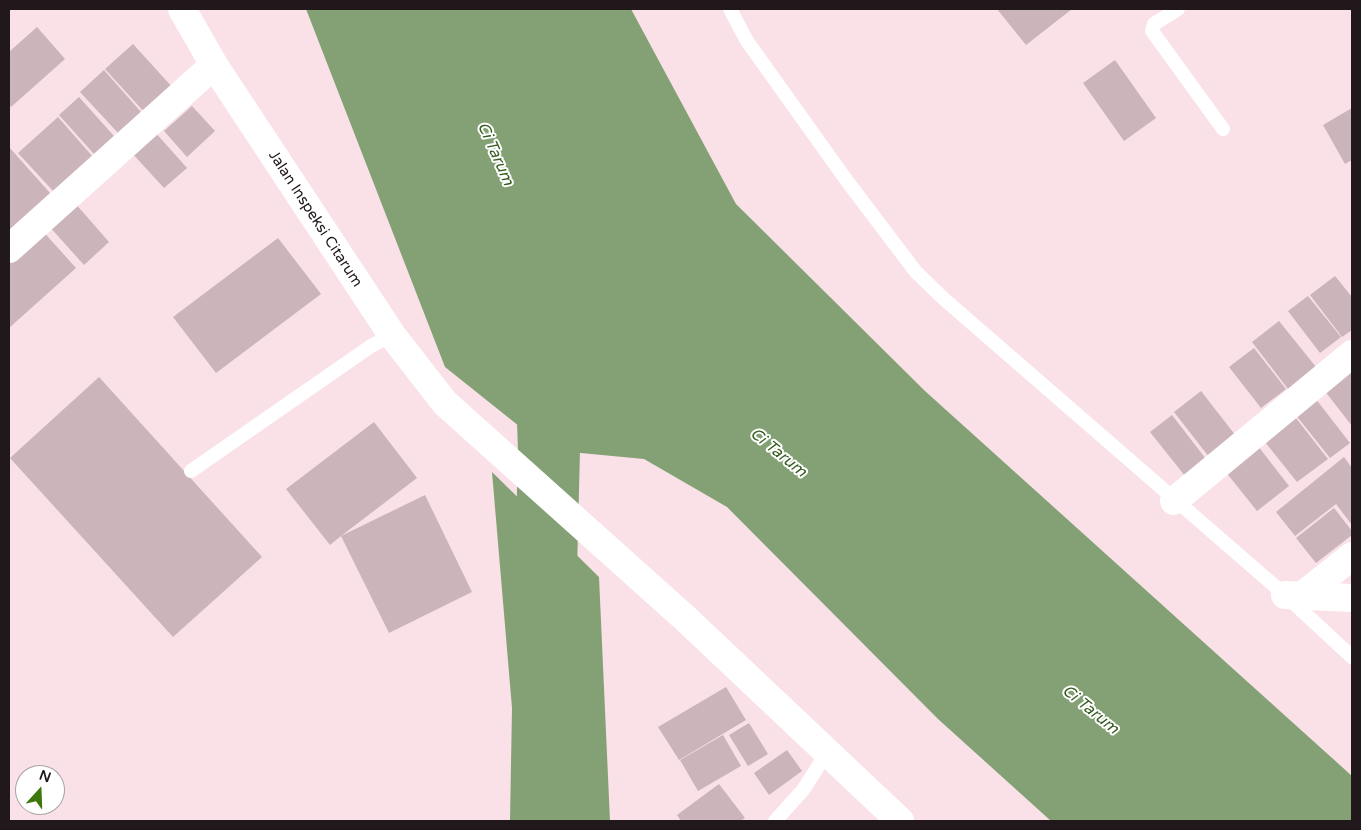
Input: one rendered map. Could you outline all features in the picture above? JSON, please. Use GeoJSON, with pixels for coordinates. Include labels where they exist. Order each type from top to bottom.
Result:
{"type":"FeatureCollection","features":[{"type":"Feature","properties":{"kind":"street","name":"Jalan Inspeksi Citarum"},"geometry":{"type":"LineString","coordinates":[[182,9],[214,65],[392,335],[424,377],[461,420],[686,619],[900,821]]}},
{"type":"Feature","properties":{"kind":"street"},"geometry":{"type":"LineString","coordinates":[[9,249],[214,65]]}},
{"type":"Feature","properties":{"kind":"street"},"geometry":{"type":"LineString","coordinates":[[1174,500],[1352,354]]}},
{"type":"Feature","properties":{"kind":"street"},"geometry":{"type":"LineString","coordinates":[[1294,595],[1352,556]]}},
{"type":"Feature","properties":{"kind":"street"},"geometry":{"type":"LineString","coordinates":[[1294,595],[1352,598]]}},
{"type":"Feature","properties":{"kind":"lane"},"geometry":{"type":"LineString","coordinates":[[730,9],[747,41],[847,181],[916,272],[944,299],[1174,500],[1294,595],[1352,657]]}},
{"type":"Feature","properties":{"kind":"lane"},"geometry":{"type":"LineString","coordinates":[[1178,9],[1154,24],[1152,31],[1223,129]]}},
{"type":"Feature","properties":{"kind":"lane"},"geometry":{"type":"LineString","coordinates":[[192,471],[371,346],[392,335]]}},
{"type":"Feature","properties":{"kind":"lane"},"geometry":{"type":"LineString","coordinates":[[775,821],[803,790],[828,751]]}},
{"type":"Feature","properties":{"kind":"water","name":"Ci Tarum"},"geometry":{"type":"Polygon","coordinates":[[[306,9],[631,9],[736,204],[925,391],[1352,776],[1352,821],[1051,821],[938,719],[727,507],[644,459],[549,450],[445,367],[306,9]]]}},
{"type":"Feature","properties":{"kind":"water"},"geometry":{"type":"Polygon","coordinates":[[[492,472],[599,577],[610,821],[510,821],[512,708],[492,472]]]}},
{"type":"Feature","properties":{"kind":"building"},"geometry":{"type":"Polygon","coordinates":[[[997,9],[1072,9],[1026,45],[997,9]]]}},
{"type":"Feature","properties":{"kind":"building"},"geometry":{"type":"Polygon","coordinates":[[[37,27],[65,59],[11,107],[9,104],[9,52],[37,27]]]}},
{"type":"Feature","properties":{"kind":"building"},"geometry":{"type":"Polygon","coordinates":[[[133,44],[174,89],[146,114],[105,69],[133,44]]]}},
{"type":"Feature","properties":{"kind":"building"},"geometry":{"type":"Polygon","coordinates":[[[1115,60],[1156,118],[1124,141],[1083,83],[1115,60]]]}},
{"type":"Feature","properties":{"kind":"building"},"geometry":{"type":"Polygon","coordinates":[[[104,70],[142,113],[119,134],[80,92],[104,70]]]}},
{"type":"Feature","properties":{"kind":"building"},"geometry":{"type":"Polygon","coordinates":[[[79,97],[114,136],[94,154],[59,115],[79,97]]]}},
{"type":"Feature","properties":{"kind":"building"},"geometry":{"type":"Polygon","coordinates":[[[192,106],[215,131],[187,157],[164,131],[192,106]]]}},
{"type":"Feature","properties":{"kind":"building"},"geometry":{"type":"Polygon","coordinates":[[[1352,108],[1352,160],[1345,164],[1323,125],[1352,108]]]}},
{"type":"Feature","properties":{"kind":"building"},"geometry":{"type":"Polygon","coordinates":[[[58,117],[93,157],[54,192],[18,153],[58,117]]]}},
{"type":"Feature","properties":{"kind":"building"},"geometry":{"type":"Polygon","coordinates":[[[154,131],[187,168],[164,188],[131,152],[154,131]]]}},
{"type":"Feature","properties":{"kind":"building"},"geometry":{"type":"Polygon","coordinates":[[[9,147],[50,193],[10,229],[9,228],[9,147]]]}},
{"type":"Feature","properties":{"kind":"building"},"geometry":{"type":"Polygon","coordinates":[[[74,202],[109,242],[84,265],[48,225],[74,202]]]}},
{"type":"Feature","properties":{"kind":"building"},"geometry":{"type":"Polygon","coordinates":[[[40,228],[76,268],[9,328],[9,255],[40,228]]]}},
{"type":"Feature","properties":{"kind":"building"},"geometry":{"type":"Polygon","coordinates":[[[278,238],[321,294],[216,373],[173,317],[278,238]]]}},
{"type":"Feature","properties":{"kind":"building"},"geometry":{"type":"Polygon","coordinates":[[[1335,276],[1352,297],[1352,330],[1342,337],[1310,295],[1335,276]]]}},
{"type":"Feature","properties":{"kind":"building"},"geometry":{"type":"Polygon","coordinates":[[[1308,296],[1341,337],[1320,353],[1288,311],[1308,296]]]}},
{"type":"Feature","properties":{"kind":"building"},"geometry":{"type":"Polygon","coordinates":[[[1279,321],[1316,367],[1288,389],[1252,342],[1279,321]]]}},
{"type":"Feature","properties":{"kind":"building"},"geometry":{"type":"Polygon","coordinates":[[[1254,348],[1286,389],[1261,408],[1229,367],[1254,348]]]}},
{"type":"Feature","properties":{"kind":"building"},"geometry":{"type":"Polygon","coordinates":[[[1352,369],[1352,426],[1324,390],[1352,369]]]}},
{"type":"Feature","properties":{"kind":"building"},"geometry":{"type":"Polygon","coordinates":[[[99,377],[262,557],[173,637],[10,458],[99,377]]]}},
{"type":"Feature","properties":{"kind":"building"},"geometry":{"type":"Polygon","coordinates":[[[1201,391],[1236,436],[1209,457],[1174,412],[1201,391]]]}},
{"type":"Feature","properties":{"kind":"building"},"geometry":{"type":"Polygon","coordinates":[[[1315,398],[1350,443],[1330,458],[1295,414],[1315,398]]]}},
{"type":"Feature","properties":{"kind":"building"},"geometry":{"type":"Polygon","coordinates":[[[1292,413],[1328,459],[1297,482],[1261,437],[1292,413]]]}},
{"type":"Feature","properties":{"kind":"building"},"geometry":{"type":"Polygon","coordinates":[[[1172,415],[1206,459],[1185,476],[1150,432],[1172,415]]]}},
{"type":"Feature","properties":{"kind":"building"},"geometry":{"type":"Polygon","coordinates":[[[374,422],[417,478],[330,545],[286,489],[374,422]]]}},
{"type":"Feature","properties":{"kind":"building"},"geometry":{"type":"Polygon","coordinates":[[[1258,446],[1289,486],[1257,511],[1225,471],[1258,446]]]}},
{"type":"Feature","properties":{"kind":"building"},"geometry":{"type":"Polygon","coordinates":[[[1344,457],[1352,468],[1352,525],[1336,504],[1295,536],[1276,512],[1344,457]]]}},
{"type":"Feature","properties":{"kind":"building"},"geometry":{"type":"Polygon","coordinates":[[[425,495],[472,592],[389,633],[341,536],[425,495]]]}},
{"type":"Feature","properties":{"kind":"building"},"geometry":{"type":"Polygon","coordinates":[[[1334,508],[1352,531],[1352,535],[1316,563],[1296,538],[1334,508]]]}},
{"type":"Feature","properties":{"kind":"building"},"geometry":{"type":"Polygon","coordinates":[[[726,687],[746,720],[679,760],[658,727],[726,687]]]}},
{"type":"Feature","properties":{"kind":"building"},"geometry":{"type":"Polygon","coordinates":[[[749,723],[768,754],[748,766],[729,735],[749,723]]]}},
{"type":"Feature","properties":{"kind":"building"},"geometry":{"type":"Polygon","coordinates":[[[723,735],[741,766],[698,791],[680,760],[723,735]]]}},
{"type":"Feature","properties":{"kind":"building"},"geometry":{"type":"Polygon","coordinates":[[[787,750],[802,771],[769,795],[754,773],[787,750]]]}},
{"type":"Feature","properties":{"kind":"building"},"geometry":{"type":"Polygon","coordinates":[[[719,784],[745,818],[740,821],[681,821],[677,815],[719,784]]]}},
{"type":"Feature","properties":{"kind":"waterway"},"geometry":{"type":"LineString","coordinates":[[545,611],[549,450],[546,364]]}}]}
